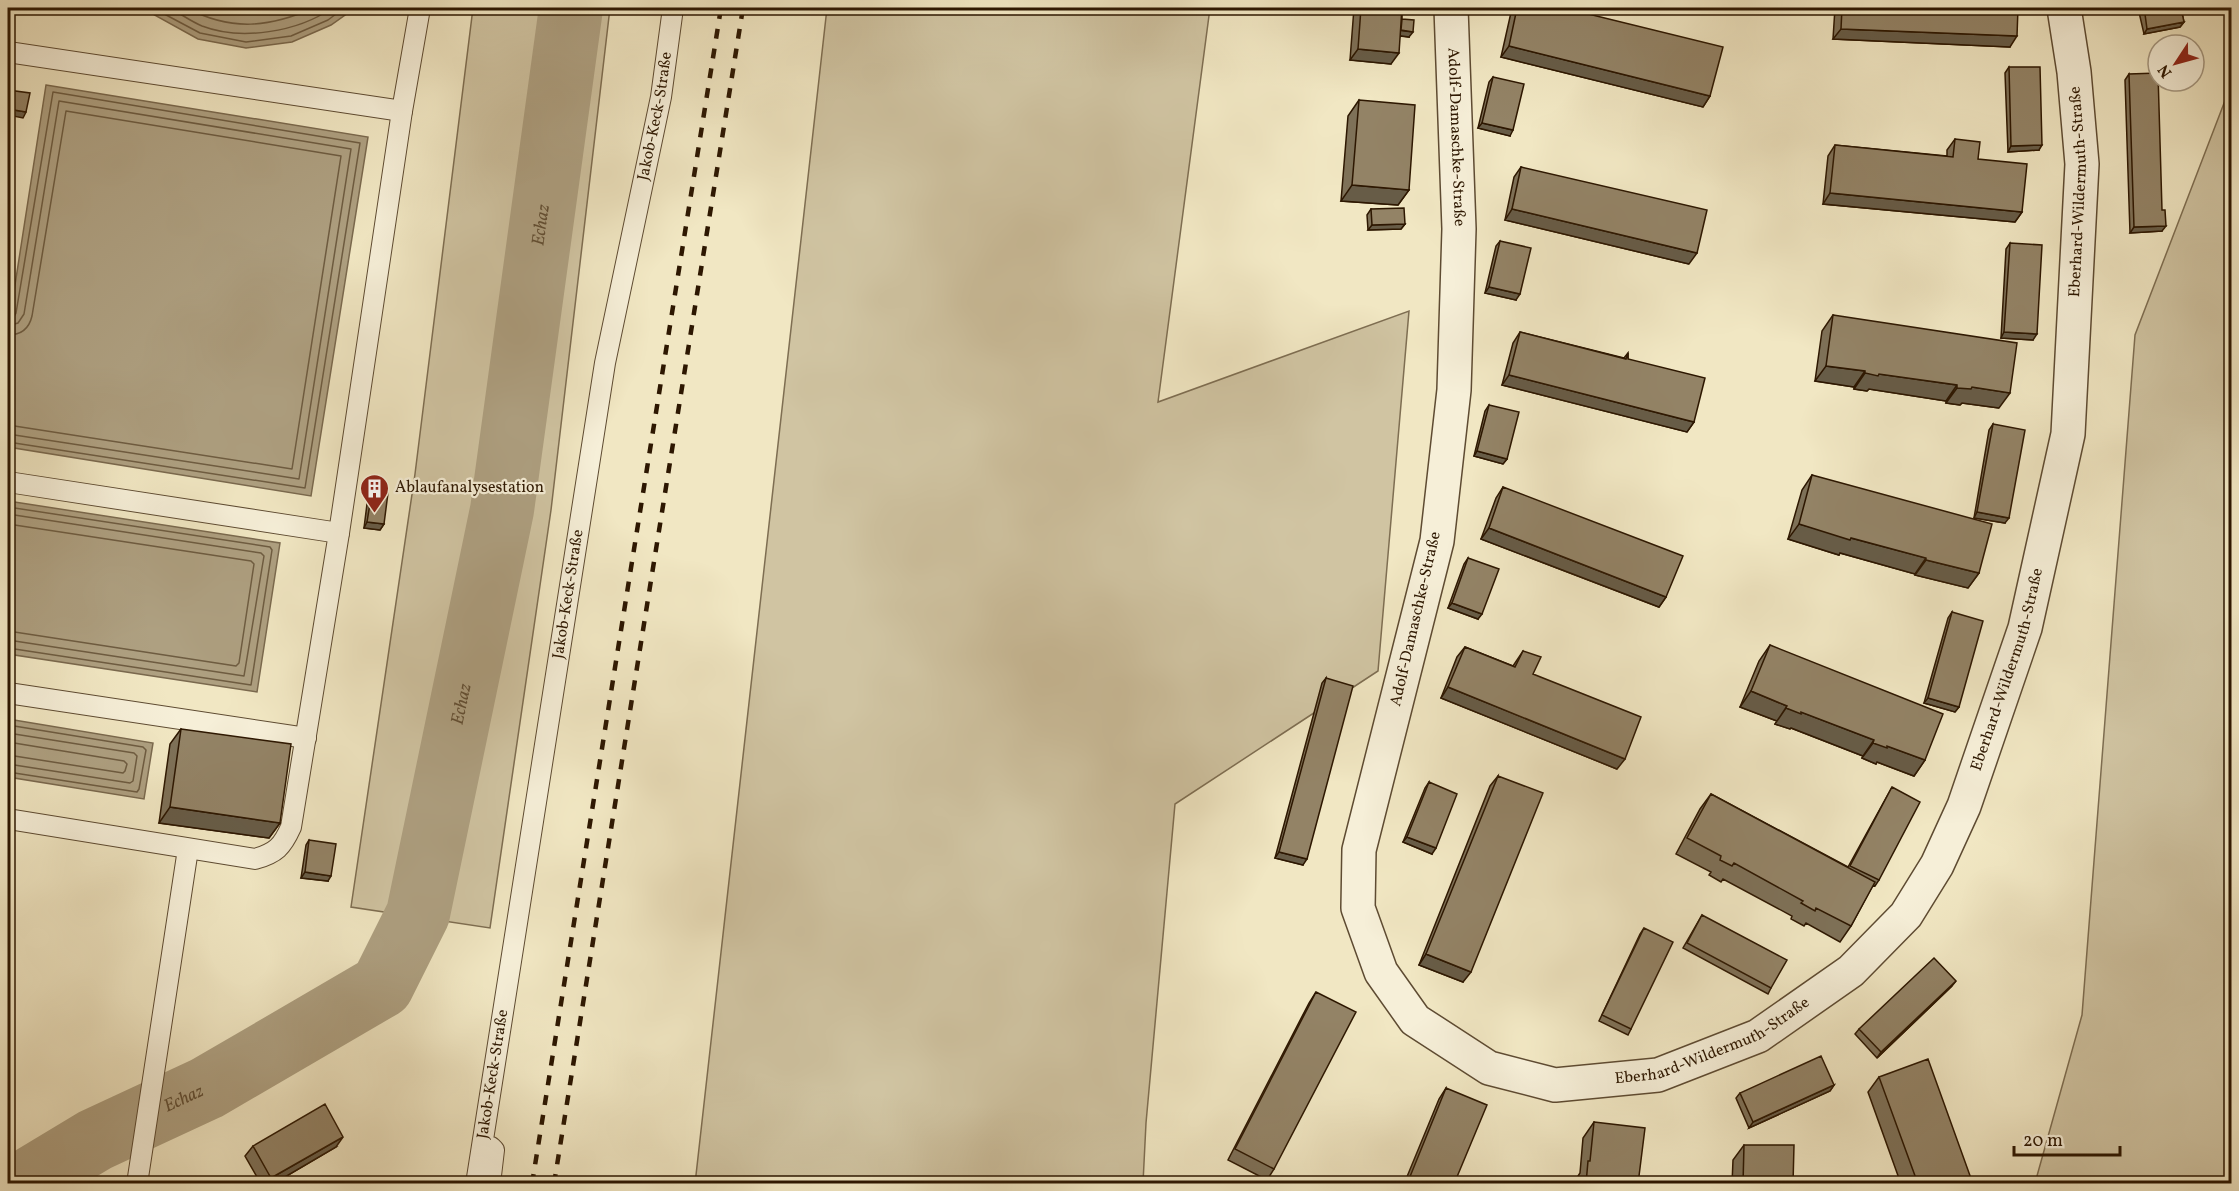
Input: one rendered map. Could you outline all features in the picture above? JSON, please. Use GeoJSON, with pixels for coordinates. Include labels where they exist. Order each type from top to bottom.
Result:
{"type":"FeatureCollection","features":[{"type":"Feature","properties":{"kind":"street","name":"Adolf-Damaschke-Straße"},"geometry":{"type":"LineString","coordinates":[[1451,8],[1459,229],[1454,390],[1437,541],[1359,850],[1358,908],[1381,972],[1415,1020],[1489,1068],[1556,1085]]}},
{"type":"Feature","properties":{"kind":"street","name":"Eberhard-Wildermuth-Straße"},"geometry":{"type":"LineString","coordinates":[[1556,1085],[1658,1075],[1758,1036],[1851,971],[1906,915],[1936,865],[1964,806],[2025,628],[2068,434],[2082,164],[2074,72],[2064,8]]}},
{"type":"Feature","properties":{"kind":"lane"},"geometry":{"type":"LineString","coordinates":[[8,819],[255,859],[271,855],[284,843],[291,828],[306,738],[402,111],[420,8]]}},
{"type":"Feature","properties":{"kind":"lane","name":"Jakob-Keck-Straße"},"geometry":{"type":"LineString","coordinates":[[476,1184],[605,363],[661,97],[673,8]]}},
{"type":"Feature","properties":{"kind":"lane"},"geometry":{"type":"LineString","coordinates":[[8,52],[402,111]]}},
{"type":"Feature","properties":{"kind":"lane"},"geometry":{"type":"LineString","coordinates":[[8,482],[339,533]]}},
{"type":"Feature","properties":{"kind":"lane"},"geometry":{"type":"LineString","coordinates":[[8,693],[306,738]]}},
{"type":"Feature","properties":{"kind":"lane"},"geometry":{"type":"LineString","coordinates":[[137,1179],[188,849]]}},
{"type":"Feature","properties":{"kind":"lane"},"geometry":{"type":"LineString","coordinates":[[483,1138],[494,1150],[490,1184]]}},
{"type":"Feature","properties":{"kind":"shaded area"},"geometry":{"type":"Polygon","coordinates":[[[473,8],[610,8],[551,510],[490,928],[351,907],[415,474],[473,8]]]}},
{"type":"Feature","properties":{"kind":"shaded area"},"geometry":{"type":"Polygon","coordinates":[[[827,8],[1210,8],[1158,402],[1409,311],[1378,671],[1175,804],[1146,1123],[1143,1183],[695,1184],[827,8]]]}},
{"type":"Feature","properties":{"kind":"shaded area"},"geometry":{"type":"Polygon","coordinates":[[[2231,85],[2231,1183],[2035,1183],[2082,1015],[2135,335],[2231,85]]]}},
{"type":"Feature","properties":{"kind":"water"},"geometry":{"type":"Polygon","coordinates":[[[145,8],[355,8],[331,25],[292,42],[246,48],[198,39],[145,8]]]}},
{"type":"Feature","properties":{"kind":"water"},"geometry":{"type":"Polygon","coordinates":[[[46,85],[368,137],[311,496],[8,447],[8,330],[46,85]]]}},
{"type":"Feature","properties":{"kind":"water"},"geometry":{"type":"Polygon","coordinates":[[[8,501],[280,543],[257,692],[8,654],[8,501]]]}},
{"type":"Feature","properties":{"kind":"water"},"geometry":{"type":"Polygon","coordinates":[[[8,719],[153,743],[144,799],[8,777],[8,719]]]}},
{"type":"Feature","properties":{"kind":"building"},"geometry":{"type":"Polygon","coordinates":[[[1361,8],[1402,8],[1399,53],[1358,49],[1361,8]]]}},
{"type":"Feature","properties":{"kind":"building"},"geometry":{"type":"Polygon","coordinates":[[[1517,8],[1564,8],[1723,47],[1710,96],[1509,46],[1517,8]]]}},
{"type":"Feature","properties":{"kind":"building"},"geometry":{"type":"Polygon","coordinates":[[[1842,8],[2018,8],[2017,36],[1841,29],[1842,8]]]}},
{"type":"Feature","properties":{"kind":"building"},"geometry":{"type":"Polygon","coordinates":[[[2181,8],[2184,22],[2147,29],[2145,14],[2181,8]]]}},
{"type":"Feature","properties":{"kind":"building"},"geometry":{"type":"Polygon","coordinates":[[[1402,19],[1414,20],[1413,32],[1401,30],[1402,19]]]}},
{"type":"Feature","properties":{"kind":"building"},"geometry":{"type":"Polygon","coordinates":[[[2009,67],[2040,67],[2042,145],[2011,146],[2009,67]]]}},
{"type":"Feature","properties":{"kind":"building"},"geometry":{"type":"Polygon","coordinates":[[[2146,73],[2146,93],[2159,93],[2162,210],[2165,210],[2166,226],[2134,227],[2129,74],[2146,73]]]}},
{"type":"Feature","properties":{"kind":"building"},"geometry":{"type":"Polygon","coordinates":[[[1493,77],[1524,84],[1513,130],[1482,123],[1493,77]]]}},
{"type":"Feature","properties":{"kind":"building"},"geometry":{"type":"Polygon","coordinates":[[[8,90],[30,93],[26,112],[8,109],[8,90]]]}},
{"type":"Feature","properties":{"kind":"building"},"geometry":{"type":"Polygon","coordinates":[[[1359,100],[1415,105],[1409,190],[1352,185],[1359,100]]]}},
{"type":"Feature","properties":{"kind":"building"},"geometry":{"type":"Polygon","coordinates":[[[1955,139],[1980,142],[1978,159],[2027,164],[2022,212],[1830,193],[1835,145],[1953,157],[1955,139]]]}},
{"type":"Feature","properties":{"kind":"building"},"geometry":{"type":"Polygon","coordinates":[[[1521,167],[1707,210],[1697,253],[1512,209],[1521,167]]]}},
{"type":"Feature","properties":{"kind":"building"},"geometry":{"type":"Polygon","coordinates":[[[1404,208],[1405,224],[1372,225],[1371,209],[1404,208]]]}},
{"type":"Feature","properties":{"kind":"building"},"geometry":{"type":"Polygon","coordinates":[[[1500,241],[1531,248],[1520,294],[1489,287],[1500,241]]]}},
{"type":"Feature","properties":{"kind":"building"},"geometry":{"type":"Polygon","coordinates":[[[2010,243],[2042,245],[2037,334],[2004,332],[2010,243]]]}},
{"type":"Feature","properties":{"kind":"building"},"geometry":{"type":"Polygon","coordinates":[[[1833,315],[2017,343],[2010,393],[1972,387],[1971,389],[1957,388],[1957,385],[1879,374],[1878,376],[1865,373],[1865,371],[1826,366],[1833,315]]]}},
{"type":"Feature","properties":{"kind":"building"},"geometry":{"type":"Polygon","coordinates":[[[1520,332],[1626,359],[1628,353],[1628,359],[1705,378],[1694,422],[1509,375],[1520,332]]]}},
{"type":"Feature","properties":{"kind":"building"},"geometry":{"type":"Polygon","coordinates":[[[1489,405],[1519,412],[1507,459],[1477,451],[1489,405]]]}},
{"type":"Feature","properties":{"kind":"building"},"geometry":{"type":"Polygon","coordinates":[[[1993,424],[2025,430],[2009,518],[1977,512],[1993,424]]]}},
{"type":"Feature","properties":{"kind":"building"},"geometry":{"type":"Polygon","coordinates":[[[1812,475],[1992,524],[1979,573],[1851,538],[1850,540],[1799,524],[1812,475]]]}},
{"type":"Feature","properties":{"kind":"building"},"geometry":{"type":"Polygon","coordinates":[[[1503,487],[1683,556],[1666,597],[1489,528],[1503,487]]]}},
{"type":"Feature","properties":{"kind":"building","name":"Ablaufanalysestation"},"geometry":{"type":"Polygon","coordinates":[[[372,491],[388,493],[384,524],[367,522],[372,491]]]}},
{"type":"Feature","properties":{"kind":"building"},"geometry":{"type":"Polygon","coordinates":[[[1468,558],[1499,569],[1482,614],[1452,603],[1468,558]]]}},
{"type":"Feature","properties":{"kind":"building"},"geometry":{"type":"Polygon","coordinates":[[[1952,612],[1983,621],[1959,707],[1928,698],[1952,612]]]}},
{"type":"Feature","properties":{"kind":"building"},"geometry":{"type":"Polygon","coordinates":[[[1770,645],[1943,714],[1925,760],[1873,743],[1874,740],[1801,712],[1801,714],[1751,691],[1770,645]]]}},
{"type":"Feature","properties":{"kind":"building"},"geometry":{"type":"Polygon","coordinates":[[[1465,647],[1515,667],[1523,651],[1541,657],[1533,674],[1641,717],[1625,759],[1448,687],[1465,647]]]}},
{"type":"Feature","properties":{"kind":"building"},"geometry":{"type":"Polygon","coordinates":[[[1326,678],[1353,686],[1307,859],[1279,852],[1326,678]]]}},
{"type":"Feature","properties":{"kind":"building"},"geometry":{"type":"Polygon","coordinates":[[[181,729],[291,744],[280,823],[170,807],[181,729]]]}},
{"type":"Feature","properties":{"kind":"building"},"geometry":{"type":"Polygon","coordinates":[[[1498,776],[1543,793],[1471,972],[1426,954],[1498,776]]]}},
{"type":"Feature","properties":{"kind":"building"},"geometry":{"type":"Polygon","coordinates":[[[1429,782],[1457,794],[1436,848],[1407,837],[1429,782]]]}},
{"type":"Feature","properties":{"kind":"building"},"geometry":{"type":"Polygon","coordinates":[[[1892,787],[1920,802],[1879,880],[1850,866],[1892,787]]]}},
{"type":"Feature","properties":{"kind":"building"},"geometry":{"type":"Polygon","coordinates":[[[1711,794],[1875,882],[1851,926],[1816,908],[1815,911],[1801,903],[1803,901],[1734,863],[1732,866],[1720,860],[1721,856],[1687,838],[1711,794]]]}},
{"type":"Feature","properties":{"kind":"building"},"geometry":{"type":"Polygon","coordinates":[[[309,840],[336,844],[331,876],[305,872],[309,840]]]}},
{"type":"Feature","properties":{"kind":"building"},"geometry":{"type":"Polygon","coordinates":[[[1702,915],[1787,960],[1771,988],[1687,943],[1702,915]]]}},
{"type":"Feature","properties":{"kind":"building"},"geometry":{"type":"Polygon","coordinates":[[[1644,928],[1673,942],[1631,1029],[1602,1015],[1644,928]]]}},
{"type":"Feature","properties":{"kind":"building"},"geometry":{"type":"Polygon","coordinates":[[[1934,958],[1956,981],[1881,1052],[1859,1029],[1934,958]]]}},
{"type":"Feature","properties":{"kind":"building"},"geometry":{"type":"Polygon","coordinates":[[[1316,992],[1356,1012],[1274,1169],[1235,1149],[1316,992]]]}},
{"type":"Feature","properties":{"kind":"building"},"geometry":{"type":"Polygon","coordinates":[[[1821,1056],[1834,1085],[1753,1122],[1740,1093],[1821,1056]]]}},
{"type":"Feature","properties":{"kind":"building"},"geometry":{"type":"Polygon","coordinates":[[[1928,1059],[1973,1184],[1918,1184],[1879,1077],[1928,1059]]]}},
{"type":"Feature","properties":{"kind":"building"},"geometry":{"type":"Polygon","coordinates":[[[1446,1088],[1487,1105],[1454,1184],[1407,1184],[1446,1088]]]}},
{"type":"Feature","properties":{"kind":"building"},"geometry":{"type":"Polygon","coordinates":[[[325,1104],[343,1137],[271,1178],[253,1146],[325,1104]]]}},
{"type":"Feature","properties":{"kind":"building"},"geometry":{"type":"Polygon","coordinates":[[[1594,1122],[1645,1128],[1638,1184],[1586,1184],[1594,1122]]]}},
{"type":"Feature","properties":{"kind":"building"},"geometry":{"type":"Polygon","coordinates":[[[1744,1145],[1794,1145],[1793,1184],[1743,1184],[1744,1145]]]}},
{"type":"Feature","properties":{"kind":"waterway","name":"Echaz"},"geometry":{"type":"LineString","coordinates":[[22,1184],[95,1140],[207,1088],[382,986],[418,914],[502,510],[571,8]]}},
{"type":"Feature","properties":{"kind":"railway"},"geometry":{"type":"LineString","coordinates":[[532,1184],[721,8]]}},
{"type":"Feature","properties":{"kind":"railway"},"geometry":{"type":"LineString","coordinates":[[554,1184],[743,8]]}},
{"type":"Feature","properties":{"kind":"place","name":"Ablaufanalysestation"},"geometry":{"type":"Point","coordinates":[374,514]}}]}
